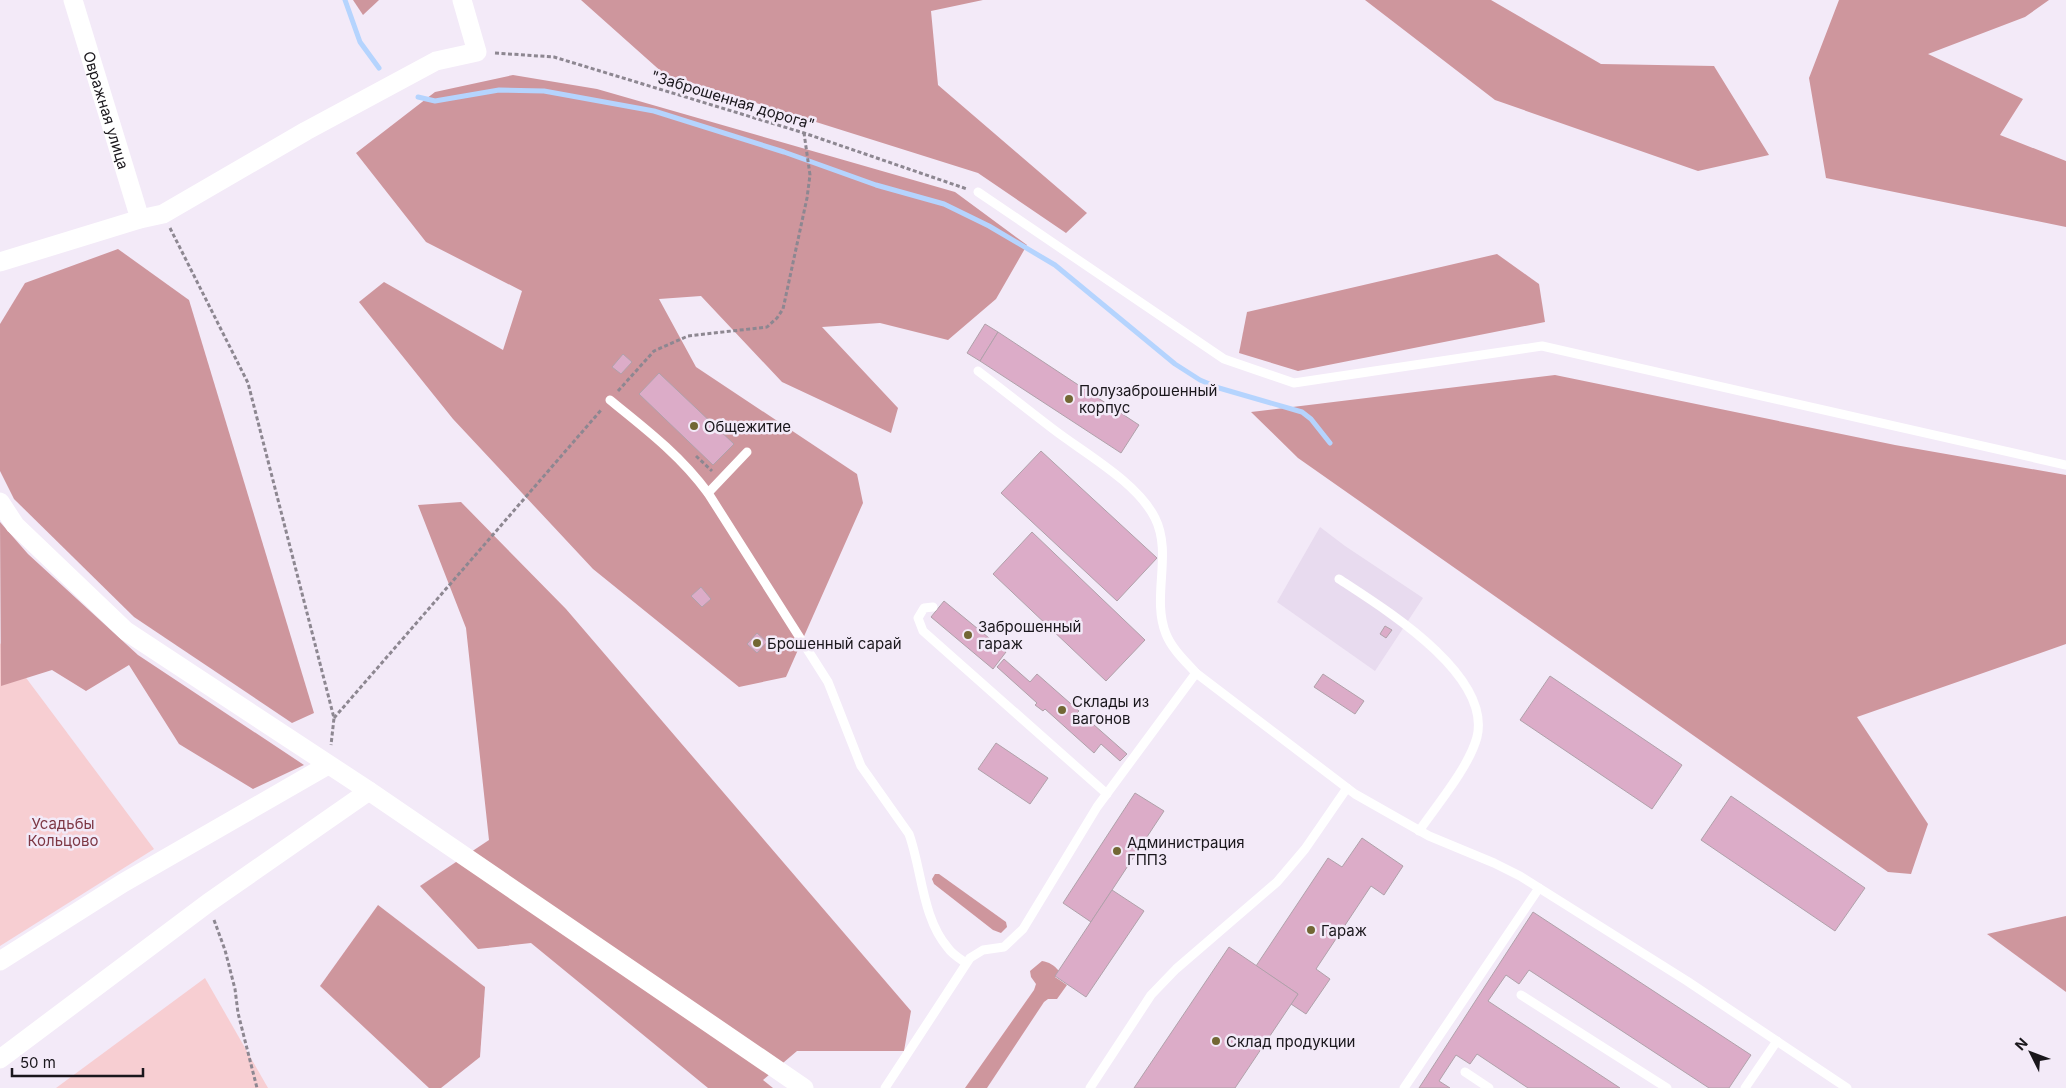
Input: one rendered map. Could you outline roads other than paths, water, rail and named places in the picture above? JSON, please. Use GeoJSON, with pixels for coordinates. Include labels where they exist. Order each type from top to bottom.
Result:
{"type":"FeatureCollection","features":[{"type":"Feature","properties":{"kind":"street","name":"Овражная улица"},"geometry":{"type":"LineString","coordinates":[[74,0],[140,219]]}},
{"type":"Feature","properties":{"kind":"street"},"geometry":{"type":"LineString","coordinates":[[0,262],[140,219],[163,214],[306,131],[436,61],[478,52],[462,0]]}},
{"type":"Feature","properties":{"kind":"street"},"geometry":{"type":"LineString","coordinates":[[0,502],[15,525],[126,631],[369,791],[804,1088]]}},
{"type":"Feature","properties":{"kind":"street"},"geometry":{"type":"LineString","coordinates":[[0,961],[122,883],[328,765]]}},
{"type":"Feature","properties":{"kind":"street"},"geometry":{"type":"LineString","coordinates":[[0,1059],[208,903],[369,791]]}},
{"type":"Feature","properties":{"kind":"lane"},"geometry":{"type":"LineString","coordinates":[[978,192],[1224,359],[1294,383],[1542,346],[2066,465]]}},
{"type":"Feature","properties":{"kind":"lane"},"geometry":{"type":"LineString","coordinates":[[978,371],[1110,470],[1147,505],[1156,519],[1161,537],[1162,556],[1159,603],[1162,619],[1172,646],[1196,673],[1347,788],[1419,831],[1494,863],[1539,888],[1687,980],[1847,1088]]}},
{"type":"Feature","properties":{"kind":"lane"},"geometry":{"type":"LineString","coordinates":[[610,400],[664,444],[691,471],[708,493],[828,682],[861,766],[909,834],[919,878],[937,933],[948,949],[966,963]]}},
{"type":"Feature","properties":{"kind":"lane"},"geometry":{"type":"LineString","coordinates":[[708,493],[748,452]]}},
{"type":"Feature","properties":{"kind":"lane"},"geometry":{"type":"LineString","coordinates":[[1339,578],[1390,613],[1455,670],[1466,685],[1474,702],[1479,720],[1473,750],[1419,831]]}},
{"type":"Feature","properties":{"kind":"lane"},"geometry":{"type":"LineString","coordinates":[[934,607],[924,608],[918,618],[923,631],[1107,794]]}},
{"type":"Feature","properties":{"kind":"lane"},"geometry":{"type":"LineString","coordinates":[[885,1088],[966,963],[975,954],[983,950],[1004,947],[1023,929],[1107,794],[1196,673]]}},
{"type":"Feature","properties":{"kind":"lane"},"geometry":{"type":"LineString","coordinates":[[1090,1088],[1151,995],[1176,968],[1277,882],[1305,849],[1347,788]]}},
{"type":"Feature","properties":{"kind":"lane"},"geometry":{"type":"LineString","coordinates":[[1404,1088],[1539,888]]}},
{"type":"Feature","properties":{"kind":"lane"},"geometry":{"type":"LineString","coordinates":[[1521,995],[1666,1088]]}},
{"type":"Feature","properties":{"kind":"lane"},"geometry":{"type":"LineString","coordinates":[[1745,1088],[1776,1041]]}},
{"type":"Feature","properties":{"kind":"lane"},"geometry":{"type":"LineString","coordinates":[[1465,1072],[1489,1088]]}},
{"type":"Feature","properties":{"kind":"waterway"},"geometry":{"type":"LineString","coordinates":[[345,0],[360,42],[379,68]]}},
{"type":"Feature","properties":{"kind":"waterway"},"geometry":{"type":"LineString","coordinates":[[418,97],[435,101],[499,90],[544,91],[654,111],[784,152],[876,185],[944,204],[989,226],[1055,265],[1175,364],[1200,380],[1219,388],[1302,412],[1311,419],[1330,443]]}},
{"type":"Feature","properties":{"kind":"place","name":"Полузаброшенный корпус"},"geometry":{"type":"Point","coordinates":[1069,399]}},
{"type":"Feature","properties":{"kind":"place","name":"Общежитие"},"geometry":{"type":"Point","coordinates":[694,426]}},
{"type":"Feature","properties":{"kind":"place","name":"Заброшенный гараж"},"geometry":{"type":"Point","coordinates":[968,635]}},
{"type":"Feature","properties":{"kind":"place","name":"Брошенный сарай"},"geometry":{"type":"Point","coordinates":[757,643]}},
{"type":"Feature","properties":{"kind":"place","name":"Склады из вагонов"},"geometry":{"type":"Point","coordinates":[1062,710]}},
{"type":"Feature","properties":{"kind":"place","name":"Администрация ГППЗ"},"geometry":{"type":"Point","coordinates":[1117,851]}},
{"type":"Feature","properties":{"kind":"place","name":"Гараж"},"geometry":{"type":"Point","coordinates":[1311,930]}},
{"type":"Feature","properties":{"kind":"place","name":"Склад продукции"},"geometry":{"type":"Point","coordinates":[1216,1041]}},
{"type":"Feature","properties":{"kind":"park label","name":"Усадьбы Кольцово"},"geometry":{"type":"Point","coordinates":[63,832]}}]}
